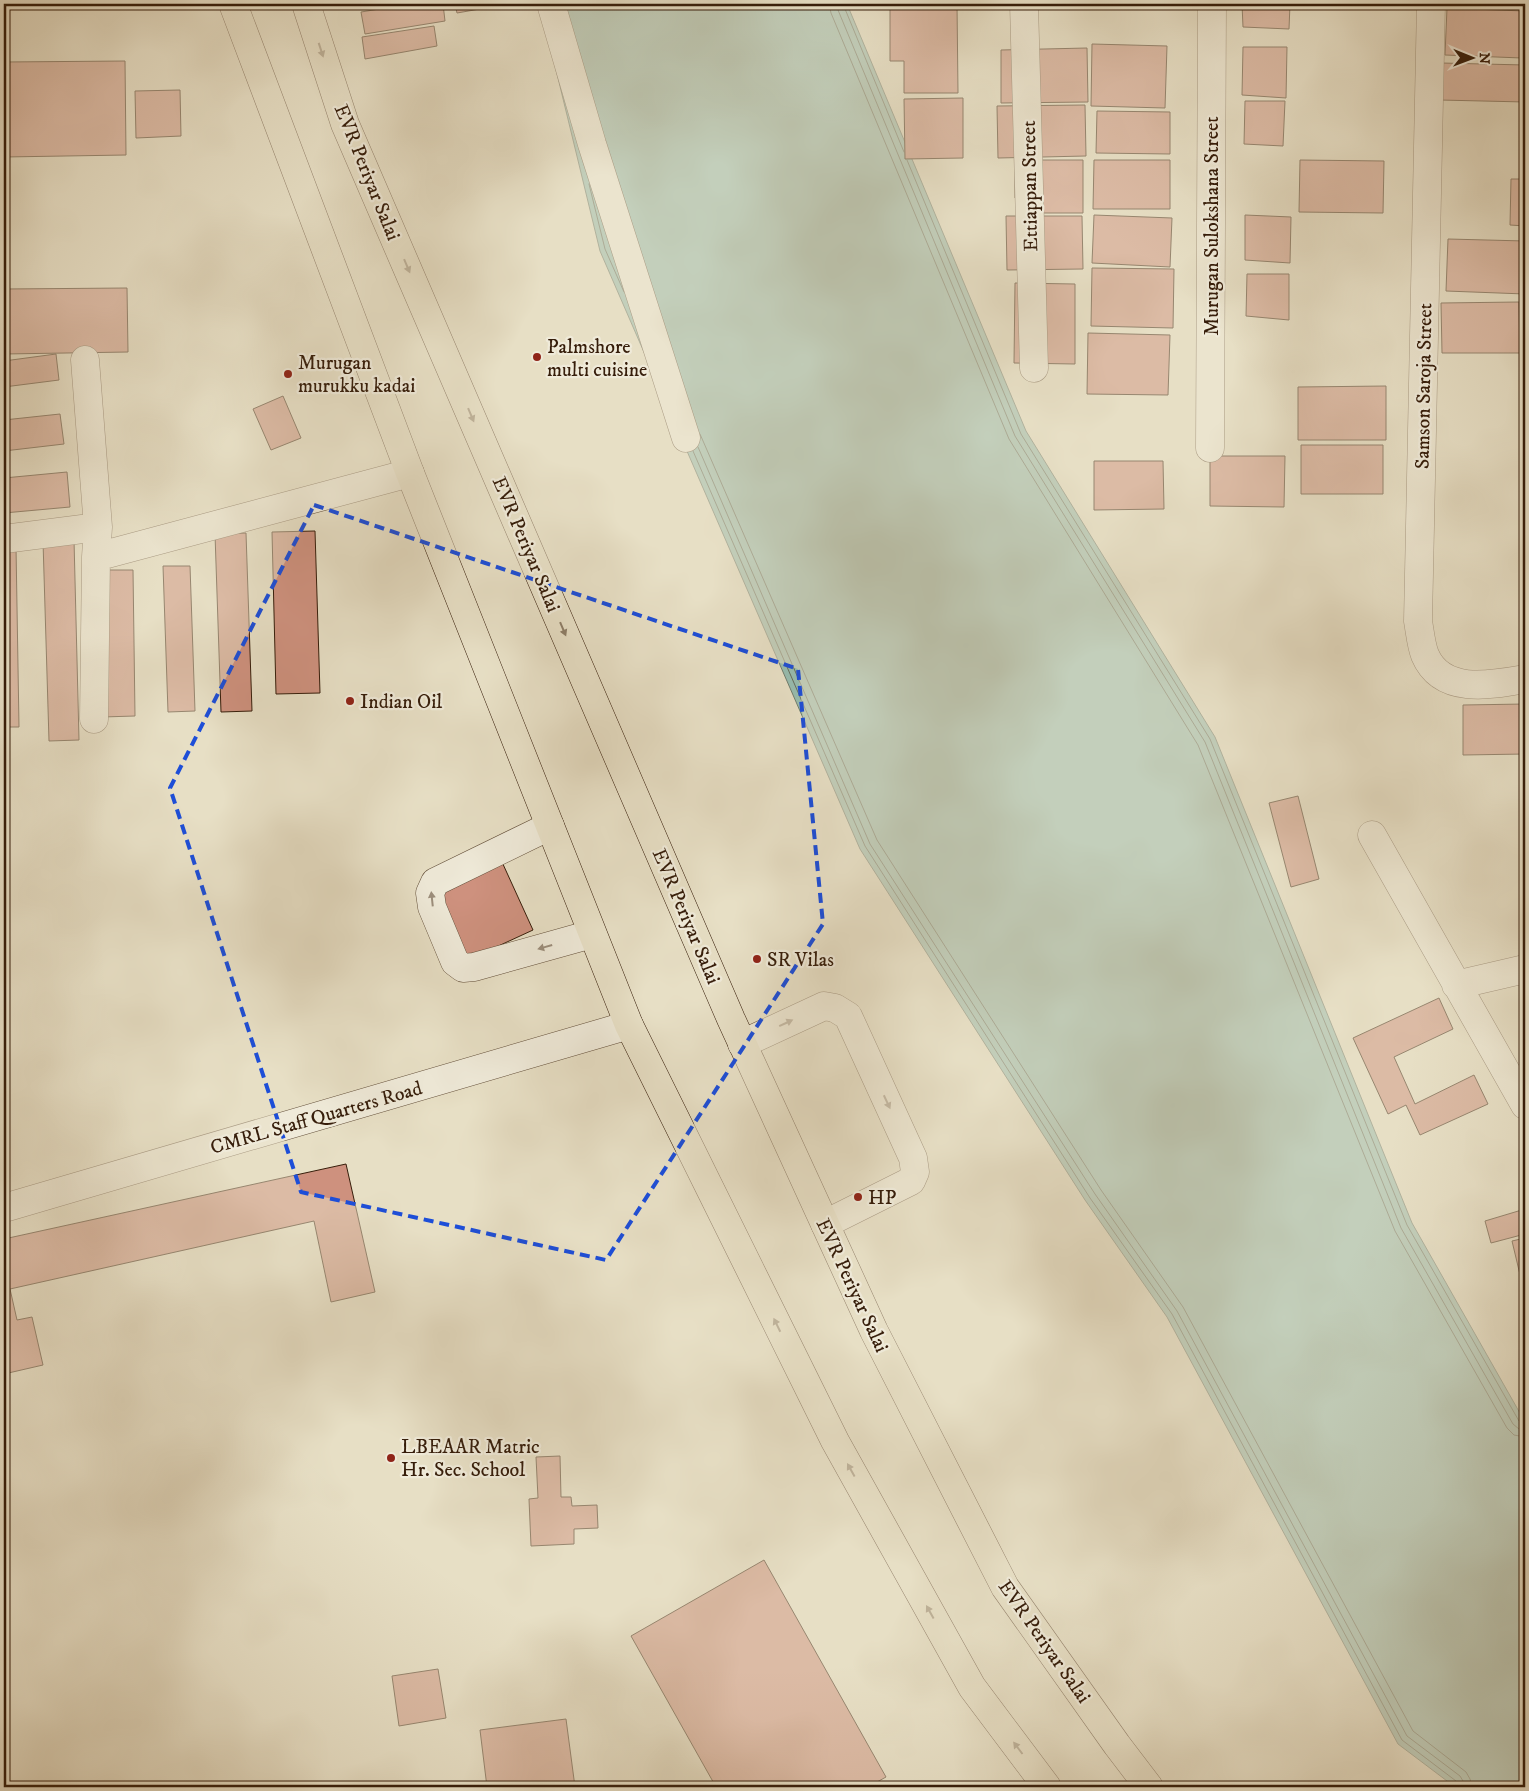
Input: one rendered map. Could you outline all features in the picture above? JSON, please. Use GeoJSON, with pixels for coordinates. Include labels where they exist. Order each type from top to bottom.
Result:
{"type":"FeatureCollection","features":[{"type":"Feature","properties":{"kind":"main road"},"geometry":{"type":"LineString","coordinates":[[233,4],[410,473],[629,1025],[840,1450],[972,1687],[1047,1787]]}},
{"type":"Feature","properties":{"kind":"main road","name":"EVR Periyar Salai"},"geometry":{"type":"LineString","coordinates":[[306,4],[346,124],[742,1044],[874,1331],[1005,1587],[1149,1787]]}},
{"type":"Feature","properties":{"kind":"street"},"geometry":{"type":"LineString","coordinates":[[552,4],[592,144],[686,438]]}},
{"type":"Feature","properties":{"kind":"street","name":"Ettiappan Street"},"geometry":{"type":"LineString","coordinates":[[1024,4],[1034,368]]}},
{"type":"Feature","properties":{"kind":"street","name":"Murugan Sulokshana Street"},"geometry":{"type":"LineString","coordinates":[[1210,448],[1212,4]]}},
{"type":"Feature","properties":{"kind":"street","name":"Samson Saroja Street"},"geometry":{"type":"LineString","coordinates":[[1431,4],[1418,621],[1424,654],[1432,668],[1447,679],[1463,685],[1494,685],[1525,679]]}},
{"type":"Feature","properties":{"kind":"street"},"geometry":{"type":"LineString","coordinates":[[85,360],[98,528],[94,719]]}},
{"type":"Feature","properties":{"kind":"street"},"geometry":{"type":"LineString","coordinates":[[96,557],[410,473]]}},
{"type":"Feature","properties":{"kind":"street"},"geometry":{"type":"LineString","coordinates":[[4,538],[98,528]]}},
{"type":"Feature","properties":{"kind":"street"},"geometry":{"type":"LineString","coordinates":[[550,826],[435,882],[430,894],[432,906],[455,962],[463,968],[474,967],[592,934]]}},
{"type":"Feature","properties":{"kind":"street"},"geometry":{"type":"LineString","coordinates":[[1372,835],[1525,1105]]}},
{"type":"Feature","properties":{"kind":"street"},"geometry":{"type":"LineString","coordinates":[[1456,985],[1525,969]]}},
{"type":"Feature","properties":{"kind":"street"},"geometry":{"type":"LineString","coordinates":[[742,1044],[824,1006],[835,1008],[848,1016],[913,1158],[915,1172],[911,1181],[824,1224]]}},
{"type":"Feature","properties":{"kind":"street","name":"CMRL Staff Quarters Road"},"geometry":{"type":"LineString","coordinates":[[4,1208],[629,1025]]}},
{"type":"Feature","properties":{"kind":"highlighted area"},"geometry":{"type":"Polygon","coordinates":[[[314,505],[798,669],[823,924],[606,1260],[301,1192],[170,788],[314,505]]]}},
{"type":"Feature","properties":{"kind":"water"},"geometry":{"type":"Polygon","coordinates":[[[540,4],[847,4],[1026,431],[1215,737],[1412,1223],[1525,1422],[1525,1787],[1455,1787],[1398,1744],[1167,1317],[1085,1200],[860,849],[600,251],[540,4]]]}},
{"type":"Feature","properties":{"kind":"building"},"geometry":{"type":"Polygon","coordinates":[[[410,4],[443,4],[445,21],[365,34],[361,12],[410,4]]]}},
{"type":"Feature","properties":{"kind":"building"},"geometry":{"type":"Polygon","coordinates":[[[455,4],[490,4],[491,7],[457,13],[455,4]]]}},
{"type":"Feature","properties":{"kind":"building"},"geometry":{"type":"Polygon","coordinates":[[[890,4],[957,4],[958,93],[904,93],[904,61],[890,61],[890,4]]]}},
{"type":"Feature","properties":{"kind":"building"},"geometry":{"type":"Polygon","coordinates":[[[1242,4],[1290,4],[1289,29],[1243,27],[1242,4]]]}},
{"type":"Feature","properties":{"kind":"building"},"geometry":{"type":"Polygon","coordinates":[[[1447,8],[1524,11],[1522,58],[1445,55],[1447,8]]]}},
{"type":"Feature","properties":{"kind":"building"},"geometry":{"type":"Polygon","coordinates":[[[434,26],[437,46],[365,59],[362,37],[434,26]]]}},
{"type":"Feature","properties":{"kind":"building"},"geometry":{"type":"Polygon","coordinates":[[[1092,44],[1167,46],[1165,108],[1091,106],[1092,44]]]}},
{"type":"Feature","properties":{"kind":"building"},"geometry":{"type":"Polygon","coordinates":[[[1243,47],[1287,47],[1286,98],[1242,95],[1243,47]]]}},
{"type":"Feature","properties":{"kind":"building"},"geometry":{"type":"Polygon","coordinates":[[[1087,48],[1088,102],[1001,103],[1001,50],[1087,48]]]}},
{"type":"Feature","properties":{"kind":"building"},"geometry":{"type":"Polygon","coordinates":[[[125,61],[126,155],[4,157],[4,62],[125,61]]]}},
{"type":"Feature","properties":{"kind":"building"},"geometry":{"type":"Polygon","coordinates":[[[1441,63],[1525,65],[1525,102],[1440,100],[1441,63]]]}},
{"type":"Feature","properties":{"kind":"building"},"geometry":{"type":"Polygon","coordinates":[[[180,90],[181,136],[136,138],[135,91],[180,90]]]}},
{"type":"Feature","properties":{"kind":"building"},"geometry":{"type":"Polygon","coordinates":[[[963,98],[963,158],[905,159],[904,99],[963,98]]]}},
{"type":"Feature","properties":{"kind":"building"},"geometry":{"type":"Polygon","coordinates":[[[1245,101],[1285,101],[1283,146],[1244,144],[1245,101]]]}},
{"type":"Feature","properties":{"kind":"building"},"geometry":{"type":"Polygon","coordinates":[[[1085,105],[1086,156],[998,158],[997,106],[1085,105]]]}},
{"type":"Feature","properties":{"kind":"building"},"geometry":{"type":"Polygon","coordinates":[[[1097,111],[1170,112],[1170,154],[1096,153],[1097,111]]]}},
{"type":"Feature","properties":{"kind":"building"},"geometry":{"type":"Polygon","coordinates":[[[1015,160],[1083,160],[1083,213],[1035,213],[1034,198],[1015,198],[1015,160]]]}},
{"type":"Feature","properties":{"kind":"building"},"geometry":{"type":"Polygon","coordinates":[[[1094,160],[1170,160],[1170,209],[1093,209],[1094,160]]]}},
{"type":"Feature","properties":{"kind":"building"},"geometry":{"type":"Polygon","coordinates":[[[1300,160],[1384,161],[1383,213],[1299,212],[1300,160]]]}},
{"type":"Feature","properties":{"kind":"building"},"geometry":{"type":"Polygon","coordinates":[[[1511,179],[1525,179],[1525,226],[1510,225],[1511,179]]]}},
{"type":"Feature","properties":{"kind":"building"},"geometry":{"type":"Polygon","coordinates":[[[1094,215],[1172,218],[1170,267],[1092,263],[1094,215]]]}},
{"type":"Feature","properties":{"kind":"building"},"geometry":{"type":"Polygon","coordinates":[[[1245,215],[1291,217],[1290,263],[1245,260],[1245,215]]]}},
{"type":"Feature","properties":{"kind":"building"},"geometry":{"type":"Polygon","coordinates":[[[1006,216],[1082,216],[1083,269],[1007,270],[1006,216]]]}},
{"type":"Feature","properties":{"kind":"building"},"geometry":{"type":"Polygon","coordinates":[[[1448,239],[1525,241],[1525,294],[1446,291],[1448,239]]]}},
{"type":"Feature","properties":{"kind":"building"},"geometry":{"type":"Polygon","coordinates":[[[1092,268],[1174,269],[1173,328],[1091,326],[1092,268]]]}},
{"type":"Feature","properties":{"kind":"building"},"geometry":{"type":"Polygon","coordinates":[[[1247,274],[1289,274],[1289,320],[1246,316],[1247,274]]]}},
{"type":"Feature","properties":{"kind":"building"},"geometry":{"type":"Polygon","coordinates":[[[1015,283],[1075,284],[1075,364],[1014,363],[1015,283]]]}},
{"type":"Feature","properties":{"kind":"building"},"geometry":{"type":"Polygon","coordinates":[[[127,288],[128,352],[4,354],[4,289],[127,288]]]}},
{"type":"Feature","properties":{"kind":"building"},"geometry":{"type":"Polygon","coordinates":[[[1519,302],[1520,353],[1442,353],[1441,303],[1519,302]]]}},
{"type":"Feature","properties":{"kind":"building"},"geometry":{"type":"Polygon","coordinates":[[[1088,333],[1170,335],[1168,395],[1087,394],[1088,333]]]}},
{"type":"Feature","properties":{"kind":"building"},"geometry":{"type":"Polygon","coordinates":[[[56,354],[59,380],[4,387],[4,361],[56,354]]]}},
{"type":"Feature","properties":{"kind":"building"},"geometry":{"type":"Polygon","coordinates":[[[1386,386],[1386,440],[1298,440],[1298,387],[1386,386]]]}},
{"type":"Feature","properties":{"kind":"building"},"geometry":{"type":"Polygon","coordinates":[[[283,396],[301,438],[271,450],[253,409],[283,396]]]}},
{"type":"Feature","properties":{"kind":"building"},"geometry":{"type":"Polygon","coordinates":[[[60,414],[64,444],[4,451],[4,420],[60,414]]]}},
{"type":"Feature","properties":{"kind":"building"},"geometry":{"type":"Polygon","coordinates":[[[1301,445],[1383,445],[1383,494],[1301,494],[1301,445]]]}},
{"type":"Feature","properties":{"kind":"building"},"geometry":{"type":"Polygon","coordinates":[[[1210,456],[1285,456],[1284,507],[1210,506],[1210,456]]]}},
{"type":"Feature","properties":{"kind":"building"},"geometry":{"type":"Polygon","coordinates":[[[1094,461],[1163,461],[1164,509],[1094,510],[1094,461]]]}},
{"type":"Feature","properties":{"kind":"building"},"geometry":{"type":"Polygon","coordinates":[[[67,472],[70,507],[4,513],[4,478],[67,472]]]}},
{"type":"Feature","properties":{"kind":"building"},"geometry":{"type":"Polygon","coordinates":[[[315,531],[320,693],[276,694],[272,532],[315,531]]]}},
{"type":"Feature","properties":{"kind":"building"},"geometry":{"type":"Polygon","coordinates":[[[246,533],[252,711],[221,712],[215,534],[246,533]]]}},
{"type":"Feature","properties":{"kind":"building"},"geometry":{"type":"Polygon","coordinates":[[[74,540],[79,740],[49,741],[43,541],[74,540]]]}},
{"type":"Feature","properties":{"kind":"building"},"geometry":{"type":"Polygon","coordinates":[[[16,547],[19,727],[4,727],[4,548],[16,547]]]}},
{"type":"Feature","properties":{"kind":"building"},"geometry":{"type":"Polygon","coordinates":[[[163,566],[190,566],[195,711],[168,712],[163,566]]]}},
{"type":"Feature","properties":{"kind":"building"},"geometry":{"type":"Polygon","coordinates":[[[99,570],[133,570],[135,716],[102,717],[99,570]]]}},
{"type":"Feature","properties":{"kind":"building"},"geometry":{"type":"Polygon","coordinates":[[[1525,704],[1525,754],[1463,755],[1463,705],[1525,704]]]}},
{"type":"Feature","properties":{"kind":"building"},"geometry":{"type":"Polygon","coordinates":[[[1298,796],[1319,879],[1291,887],[1269,803],[1298,796]]]}},
{"type":"Feature","properties":{"kind":"building"},"geometry":{"type":"Polygon","coordinates":[[[502,862],[533,930],[468,960],[437,896],[502,862]]]}},
{"type":"Feature","properties":{"kind":"building"},"geometry":{"type":"Polygon","coordinates":[[[1439,998],[1453,1029],[1394,1057],[1415,1104],[1474,1075],[1488,1104],[1420,1135],[1406,1105],[1388,1114],[1353,1038],[1439,998]]]}},
{"type":"Feature","properties":{"kind":"building"},"geometry":{"type":"Polygon","coordinates":[[[346,1164],[375,1292],[331,1302],[314,1221],[10,1289],[17,1320],[32,1317],[43,1365],[4,1374],[4,1239],[346,1164]]]}},
{"type":"Feature","properties":{"kind":"building"},"geometry":{"type":"Polygon","coordinates":[[[1525,1209],[1525,1234],[1491,1243],[1485,1221],[1525,1209]]]}},
{"type":"Feature","properties":{"kind":"building"},"geometry":{"type":"Polygon","coordinates":[[[1525,1238],[1525,1282],[1522,1283],[1512,1241],[1525,1238]]]}},
{"type":"Feature","properties":{"kind":"building"},"geometry":{"type":"Polygon","coordinates":[[[560,1456],[561,1497],[571,1497],[572,1506],[597,1505],[598,1528],[574,1529],[574,1544],[531,1546],[529,1499],[538,1498],[536,1457],[560,1456]]]}},
{"type":"Feature","properties":{"kind":"building"},"geometry":{"type":"Polygon","coordinates":[[[764,1560],[886,1777],[868,1787],[716,1787],[631,1636],[764,1560]]]}},
{"type":"Feature","properties":{"kind":"building"},"geometry":{"type":"Polygon","coordinates":[[[438,1669],[446,1718],[399,1726],[392,1676],[438,1669]]]}},
{"type":"Feature","properties":{"kind":"building"},"geometry":{"type":"Polygon","coordinates":[[[566,1719],[575,1787],[487,1787],[480,1730],[566,1719]]]}},
{"type":"Feature","properties":{"kind":"place","name":"Palmshore multi cuisine"},"geometry":{"type":"Point","coordinates":[537,357]}},
{"type":"Feature","properties":{"kind":"place","name":"Murugan murukku kadai"},"geometry":{"type":"Point","coordinates":[288,374]}},
{"type":"Feature","properties":{"kind":"place","name":"Indian Oil"},"geometry":{"type":"Point","coordinates":[350,701]}},
{"type":"Feature","properties":{"kind":"place","name":"SR Vilas"},"geometry":{"type":"Point","coordinates":[757,959]}},
{"type":"Feature","properties":{"kind":"place","name":"HP"},"geometry":{"type":"Point","coordinates":[858,1197]}},
{"type":"Feature","properties":{"kind":"place","name":"LBEAAR Matric Hr. Sec. School"},"geometry":{"type":"Point","coordinates":[391,1458]}}]}
